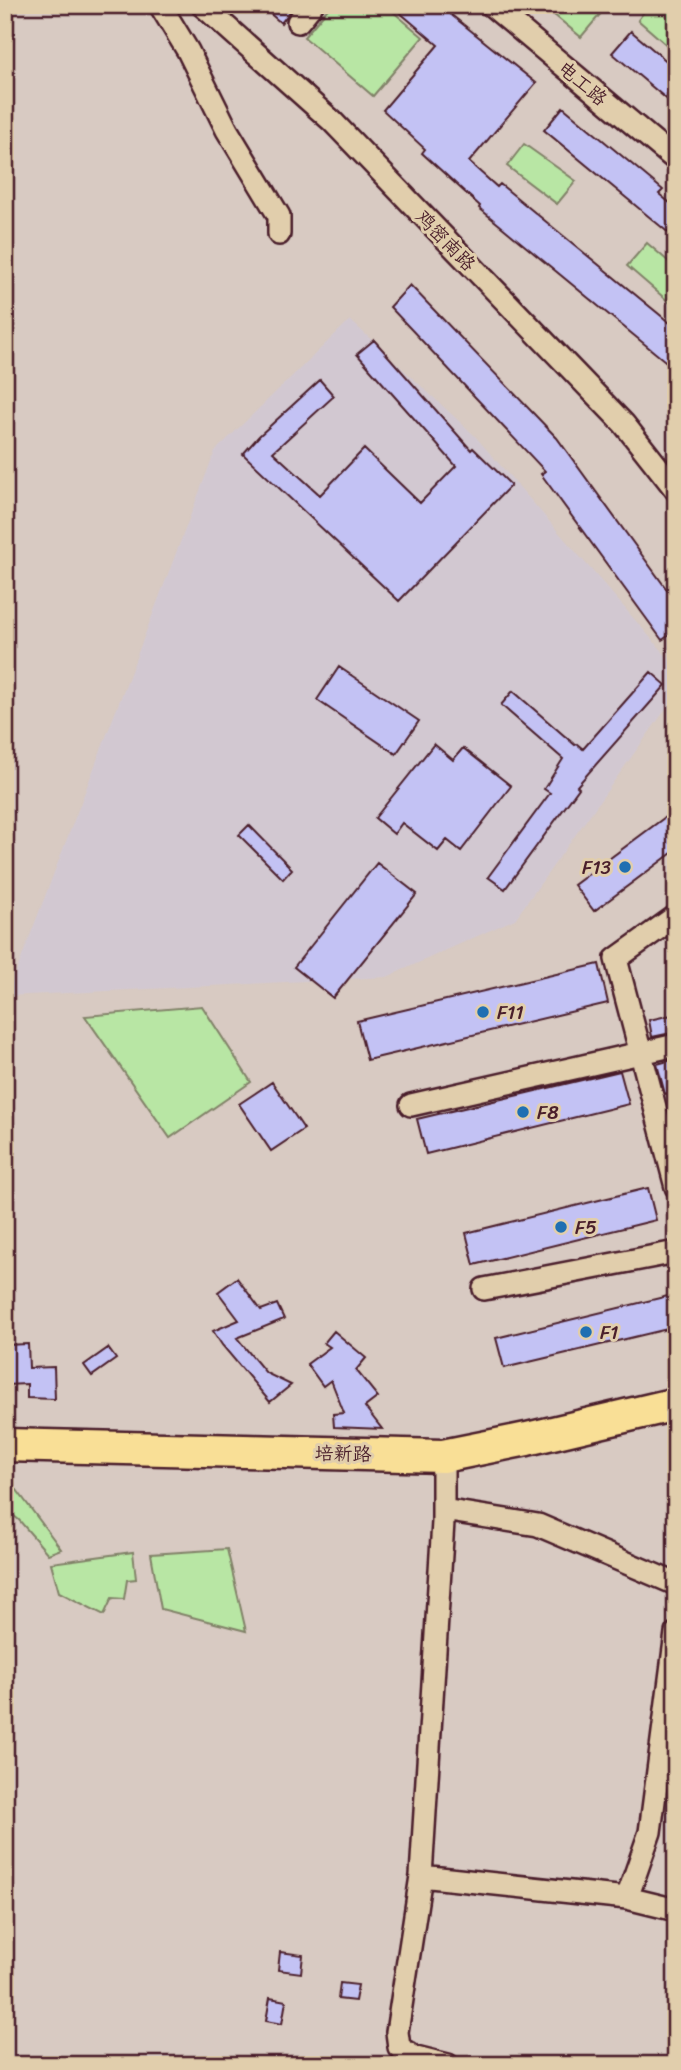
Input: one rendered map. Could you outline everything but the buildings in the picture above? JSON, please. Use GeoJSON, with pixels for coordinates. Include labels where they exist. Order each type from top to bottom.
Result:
{"type":"FeatureCollection","features":[{"type":"Feature","properties":{"kind":"highway","name":"培新路"},"geometry":{"type":"LineString","coordinates":[[5,1445],[443,1456],[676,1404]]}},
{"type":"Feature","properties":{"kind":"street"},"geometry":{"type":"LineString","coordinates":[[160,5],[188,51],[227,130],[279,216],[279,234]]}},
{"type":"Feature","properties":{"kind":"street","name":"鸡密南路"},"geometry":{"type":"LineString","coordinates":[[202,5],[340,130],[624,424],[676,491]]}},
{"type":"Feature","properties":{"kind":"street"},"geometry":{"type":"LineString","coordinates":[[298,22],[312,5]]}},
{"type":"Feature","properties":{"kind":"street","name":"电工路"},"geometry":{"type":"LineString","coordinates":[[491,5],[676,160]]}},
{"type":"Feature","properties":{"kind":"street"},"geometry":{"type":"LineString","coordinates":[[676,916],[616,960],[676,1187]]}},
{"type":"Feature","properties":{"kind":"street"},"geometry":{"type":"LineString","coordinates":[[411,1105],[676,1045]]}},
{"type":"Feature","properties":{"kind":"street"},"geometry":{"type":"LineString","coordinates":[[484,1289],[676,1252]]}},
{"type":"Feature","properties":{"kind":"street"},"geometry":{"type":"LineString","coordinates":[[443,1456],[443,1510],[421,1876],[397,2032],[399,2047],[412,2056],[448,2065]]}},
{"type":"Feature","properties":{"kind":"street"},"geometry":{"type":"LineString","coordinates":[[443,1510],[538,1525],[676,1584]]}},
{"type":"Feature","properties":{"kind":"street"},"geometry":{"type":"LineString","coordinates":[[627,1898],[650,1832],[676,1633]]}},
{"type":"Feature","properties":{"kind":"street"},"geometry":{"type":"LineString","coordinates":[[421,1876],[627,1898],[676,1910]]}},
{"type":"Feature","properties":{"kind":"shaded area"},"geometry":{"type":"Polygon","coordinates":[[[350,320],[474,435],[676,667],[676,695],[515,919],[387,977],[7,996],[215,451],[350,320]]]}},
{"type":"Feature","properties":{"kind":"green space"},"geometry":{"type":"Polygon","coordinates":[[[331,5],[385,5],[423,37],[373,96],[304,37],[331,5]]]}},
{"type":"Feature","properties":{"kind":"green space"},"geometry":{"type":"Polygon","coordinates":[[[542,5],[608,5],[581,37],[542,5]]]}},
{"type":"Feature","properties":{"kind":"green space"},"geometry":{"type":"Polygon","coordinates":[[[649,5],[676,5],[676,53],[638,20],[649,5]]]}},
{"type":"Feature","properties":{"kind":"green space"},"geometry":{"type":"Polygon","coordinates":[[[524,144],[576,181],[557,204],[507,166],[524,144]]]}},
{"type":"Feature","properties":{"kind":"green space"},"geometry":{"type":"Polygon","coordinates":[[[647,243],[676,268],[676,308],[627,266],[647,243]]]}},
{"type":"Feature","properties":{"kind":"green space"},"geometry":{"type":"Polygon","coordinates":[[[202,1006],[251,1082],[170,1138],[85,1016],[202,1006]]]}},
{"type":"Feature","properties":{"kind":"green space"},"geometry":{"type":"Polygon","coordinates":[[[5,1474],[61,1549],[48,1554],[19,1520],[5,1509],[5,1474]]]}},
{"type":"Feature","properties":{"kind":"green space"},"geometry":{"type":"Polygon","coordinates":[[[227,1549],[246,1631],[161,1609],[151,1554],[227,1549]]]}},
{"type":"Feature","properties":{"kind":"green space"},"geometry":{"type":"Polygon","coordinates":[[[133,1552],[136,1579],[127,1580],[124,1599],[112,1598],[104,1615],[59,1592],[51,1563],[133,1552]]]}},
{"type":"Feature","properties":{"kind":"place","name":"F13"},"geometry":{"type":"Point","coordinates":[625,867]}},
{"type":"Feature","properties":{"kind":"place","name":"F11"},"geometry":{"type":"Point","coordinates":[483,1012]}},
{"type":"Feature","properties":{"kind":"place","name":"F8"},"geometry":{"type":"Point","coordinates":[523,1112]}},
{"type":"Feature","properties":{"kind":"place","name":"F5"},"geometry":{"type":"Point","coordinates":[561,1227]}},
{"type":"Feature","properties":{"kind":"place","name":"F1"},"geometry":{"type":"Point","coordinates":[586,1332]}}]}
